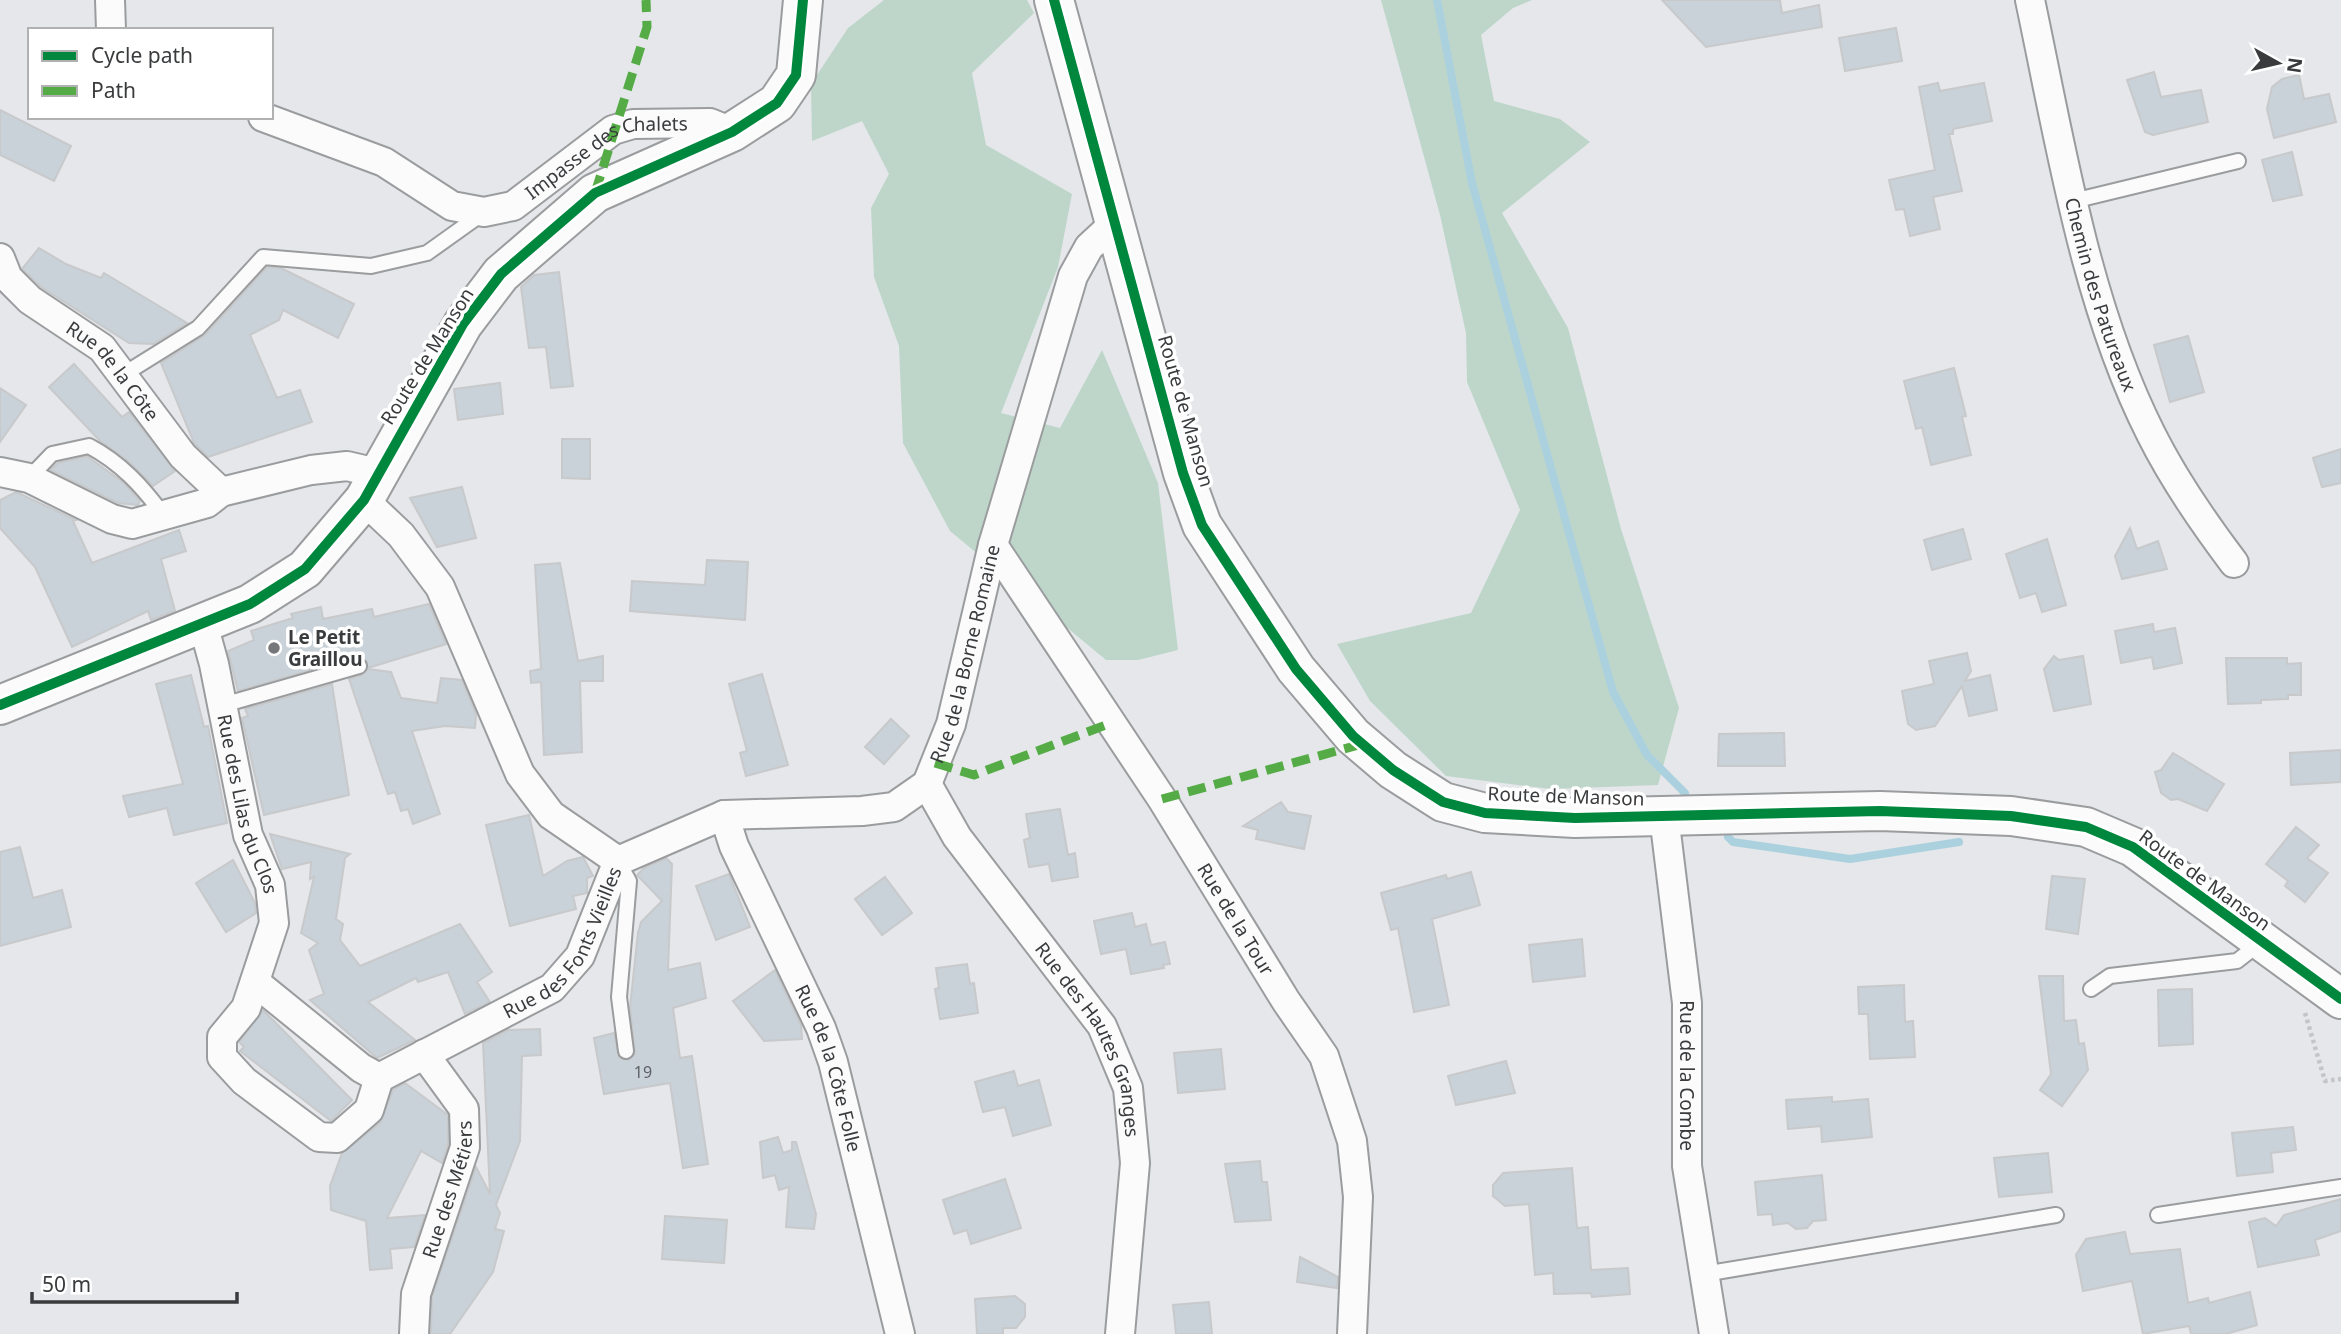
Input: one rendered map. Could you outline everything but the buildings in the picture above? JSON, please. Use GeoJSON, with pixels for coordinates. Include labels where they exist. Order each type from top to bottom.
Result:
{"type":"FeatureCollection","features":[{"type":"Feature","properties":{"kind":"street"},"geometry":{"type":"LineString","coordinates":[[110,0],[111,28]]}},
{"type":"Feature","properties":{"kind":"street","name":"Route de Manson"},"geometry":{"type":"LineString","coordinates":[[203,624],[250,604],[305,569],[371,487],[463,324],[500,274],[595,193],[732,132],[777,103],[796,75],[803,0]]}},
{"type":"Feature","properties":{"kind":"street","name":"Route de Manson"},"geometry":{"type":"LineString","coordinates":[[1054,0],[1183,473],[1202,525],[1296,669],[1353,736],[1393,770],[1443,802],[1485,813],[1518,816],[1880,811],[2011,816],[2086,827],[2133,847],[2341,999]]}},
{"type":"Feature","properties":{"kind":"street","name":"Chemin des Patureaux"},"geometry":{"type":"LineString","coordinates":[[2030,0],[2073,201],[2096,289],[2123,368],[2150,433],[2194,510],[2234,563]]}},
{"type":"Feature","properties":{"kind":"street","name":"Impasse des Chalets"},"geometry":{"type":"LineString","coordinates":[[267,119],[384,162],[452,206],[484,212],[513,206],[613,130],[633,124],[710,123],[732,132]]}},
{"type":"Feature","properties":{"kind":"street","name":"Rue de la Borne Romaine"},"geometry":{"type":"LineString","coordinates":[[618,861],[724,815],[862,811],[894,807],[927,784],[951,724],[993,545],[1073,276],[1089,247],[1116,222]]}},
{"type":"Feature","properties":{"kind":"street","name":"Rue de la Côte"},"geometry":{"type":"LineString","coordinates":[[0,258],[8,278],[30,300],[102,348],[183,456],[221,492]]}},
{"type":"Feature","properties":{"kind":"street"},"geometry":{"type":"LineString","coordinates":[[0,472],[29,478],[112,519],[132,524],[207,503],[221,492],[311,470],[347,466],[371,487]]}},
{"type":"Feature","properties":{"kind":"street","name":"Rue des Fonts Vieilles"},"geometry":{"type":"LineString","coordinates":[[371,487],[401,535],[440,587],[520,774],[551,815],[618,861],[580,956],[552,988],[424,1054],[405,1067],[379,1078]]}},
{"type":"Feature","properties":{"kind":"street","name":"Rue de la Tour"},"geometry":{"type":"LineString","coordinates":[[993,545],[1162,799],[1286,1001],[1324,1056],[1352,1141],[1358,1197],[1352,1334]]}},
{"type":"Feature","properties":{"kind":"street"},"geometry":{"type":"LineString","coordinates":[[0,705],[203,624]]}},
{"type":"Feature","properties":{"kind":"street","name":"Rue des Lilas du Clos"},"geometry":{"type":"LineString","coordinates":[[203,624],[223,705],[248,835],[270,885],[274,923],[246,1008],[222,1037],[222,1057],[244,1081],[319,1137],[337,1138],[369,1110],[379,1078]]}},
{"type":"Feature","properties":{"kind":"street","name":"Rue des Hautes Granges"},"geometry":{"type":"LineString","coordinates":[[927,784],[957,838],[1102,1026],[1128,1087],[1135,1163],[1120,1334]]}},
{"type":"Feature","properties":{"kind":"street","name":"Rue de la Côte Folle"},"geometry":{"type":"LineString","coordinates":[[724,815],[734,846],[821,1028],[833,1062],[900,1334]]}},
{"type":"Feature","properties":{"kind":"street","name":"Rue de la Combe"},"geometry":{"type":"LineString","coordinates":[[1664,816],[1688,1003],[1688,1166],[1714,1334]]}},
{"type":"Feature","properties":{"kind":"street"},"geometry":{"type":"LineString","coordinates":[[255,982],[361,1068],[379,1078]]}},
{"type":"Feature","properties":{"kind":"street","name":"Rue des Métiers"},"geometry":{"type":"LineString","coordinates":[[414,1334],[416,1294],[465,1147],[464,1109],[424,1054]]}},
{"type":"Feature","properties":{"kind":"lane"},"geometry":{"type":"LineString","coordinates":[[2073,201],[2238,161]]}},
{"type":"Feature","properties":{"kind":"lane","name":"Impasse des Chalets"},"geometry":{"type":"LineString","coordinates":[[121,376],[198,328],[262,257],[371,266],[427,253],[484,212]]}},
{"type":"Feature","properties":{"kind":"lane"},"geometry":{"type":"LineString","coordinates":[[29,478],[52,454],[89,446],[110,457],[146,490],[164,516]]}},
{"type":"Feature","properties":{"kind":"lane"},"geometry":{"type":"LineString","coordinates":[[223,705],[359,666]]}},
{"type":"Feature","properties":{"kind":"lane"},"geometry":{"type":"LineString","coordinates":[[618,861],[629,881],[619,997],[626,1051]]}},
{"type":"Feature","properties":{"kind":"lane"},"geometry":{"type":"LineString","coordinates":[[2091,989],[2096,983],[2120,974],[2237,961],[2261,942]]}},
{"type":"Feature","properties":{"kind":"lane"},"geometry":{"type":"LineString","coordinates":[[2158,1215],[2341,1187]]}},
{"type":"Feature","properties":{"kind":"lane"},"geometry":{"type":"LineString","coordinates":[[1704,1274],[2056,1215]]}},
{"type":"Feature","properties":{"kind":"path"},"geometry":{"type":"LineString","coordinates":[[2304,974],[2299,991],[2326,1082],[2341,1079]]}},
{"type":"Feature","properties":{"kind":"green space"},"geometry":{"type":"Polygon","coordinates":[[[884,0],[1027,0],[1034,13],[972,73],[986,145],[1072,194],[1058,267],[1001,413],[1060,428],[1102,350],[1158,483],[1178,650],[1138,660],[1106,660],[950,531],[903,443],[899,346],[874,277],[871,208],[889,174],[862,121],[812,141],[811,84],[848,28],[884,0]]]}},
{"type":"Feature","properties":{"kind":"green space"},"geometry":{"type":"Polygon","coordinates":[[[1381,0],[1532,0],[1513,8],[1481,35],[1494,101],[1560,119],[1590,142],[1502,213],[1568,328],[1621,529],[1679,708],[1658,785],[1551,789],[1446,776],[1370,701],[1337,644],[1471,613],[1520,510],[1467,382],[1466,333],[1440,215],[1381,0]]]}},
{"type":"Feature","properties":{"kind":"waterway"},"geometry":{"type":"LineString","coordinates":[[1437,0],[1472,183],[1613,692],[1647,755],[1685,793]]}},
{"type":"Feature","properties":{"kind":"waterway"},"geometry":{"type":"LineString","coordinates":[[1728,837],[1733,842],[1850,859],[1959,842]]}},
{"type":"Feature","properties":{"kind":"marked path"},"geometry":{"type":"LineString","coordinates":[[595,193],[647,27],[646,0]]}},
{"type":"Feature","properties":{"kind":"marked path"},"geometry":{"type":"LineString","coordinates":[[935,763],[974,775],[1111,723]]}},
{"type":"Feature","properties":{"kind":"marked path"},"geometry":{"type":"LineString","coordinates":[[1162,799],[1362,744]]}},
{"type":"Feature","properties":{"kind":"cycle path"},"geometry":{"type":"LineString","coordinates":[[0,705],[250,604],[305,569],[364,500],[463,324],[501,274],[595,193],[732,132],[777,103],[796,75],[803,0]]}},
{"type":"Feature","properties":{"kind":"cycle path"},"geometry":{"type":"LineString","coordinates":[[1054,0],[1183,473],[1202,525],[1296,669],[1353,736],[1393,770],[1443,802],[1485,813],[1575,818],[1880,811],[2011,816],[2086,827],[2133,847],[2341,999]]}},
{"type":"Feature","properties":{"kind":"place","name":"Le Petit Graillou"},"geometry":{"type":"Point","coordinates":[274,648]}}]}
